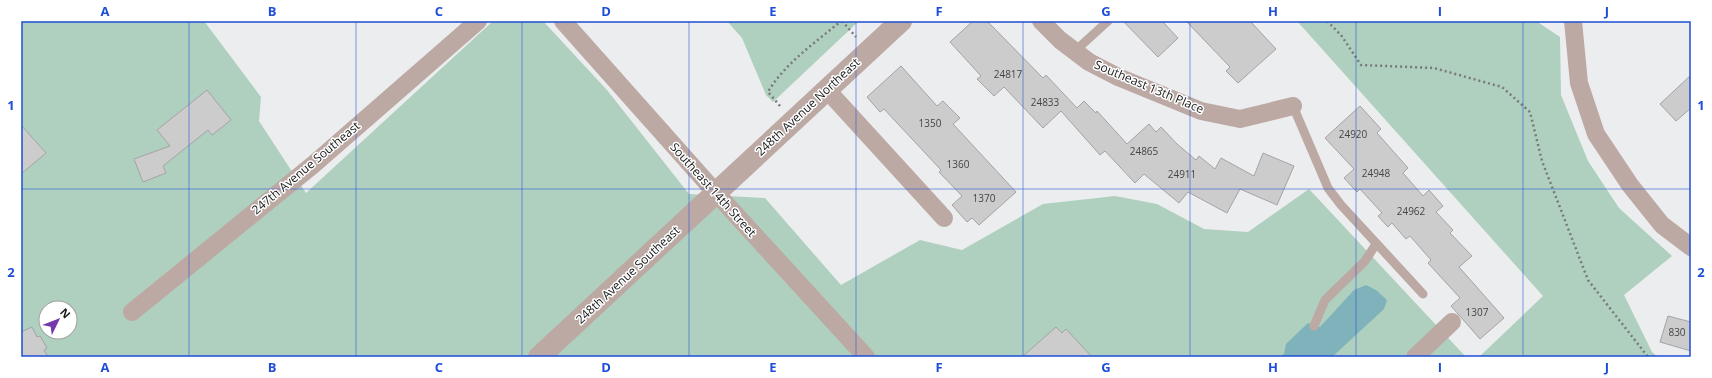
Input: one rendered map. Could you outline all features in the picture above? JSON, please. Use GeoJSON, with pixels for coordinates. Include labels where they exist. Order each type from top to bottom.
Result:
{"type":"FeatureCollection","features":[{"type":"Feature","properties":{"kind":"street","name":"247th Avenue Southeast"},"geometry":{"type":"LineString","coordinates":[[132,312],[314,164],[478,21]]}},
{"type":"Feature","properties":{"kind":"street","name":"Southeast 14th Street"},"geometry":{"type":"LineString","coordinates":[[563,21],[716,193],[866,357]]}},
{"type":"Feature","properties":{"kind":"street","name":"248th Avenue Northeast"},"geometry":{"type":"LineString","coordinates":[[716,193],[900,21]]}},
{"type":"Feature","properties":{"kind":"street","name":"Southeast 13th Place"},"geometry":{"type":"LineString","coordinates":[[1041,21],[1060,40],[1089,62],[1118,77],[1201,111],[1240,119],[1293,106]]}},
{"type":"Feature","properties":{"kind":"street"},"geometry":{"type":"LineString","coordinates":[[1573,21],[1579,83],[1596,134],[1630,185],[1662,225],[1691,247]]}},
{"type":"Feature","properties":{"kind":"street"},"geometry":{"type":"LineString","coordinates":[[827,90],[944,218]]}},
{"type":"Feature","properties":{"kind":"street","name":"248th Avenue Southeast"},"geometry":{"type":"LineString","coordinates":[[539,357],[716,193]]}},
{"type":"Feature","properties":{"kind":"street"},"geometry":{"type":"LineString","coordinates":[[1415,357],[1452,322]]}},
{"type":"Feature","properties":{"kind":"lane"},"geometry":{"type":"LineString","coordinates":[[1076,51],[1108,21]]}},
{"type":"Feature","properties":{"kind":"lane"},"geometry":{"type":"LineString","coordinates":[[1293,106],[1328,188],[1376,244],[1424,294]]}},
{"type":"Feature","properties":{"kind":"lane"},"geometry":{"type":"LineString","coordinates":[[1314,326],[1325,300],[1365,261],[1376,244]]}},
{"type":"Feature","properties":{"kind":"path"},"geometry":{"type":"LineString","coordinates":[[794,121],[768,92],[785,69],[841,21]]}},
{"type":"Feature","properties":{"kind":"path"},"geometry":{"type":"LineString","coordinates":[[1327,21],[1341,35],[1361,65],[1434,68],[1502,87],[1530,112],[1542,162],[1588,280],[1648,357]]}},
{"type":"Feature","properties":{"kind":"green space"},"geometry":{"type":"Polygon","coordinates":[[[21,21],[204,21],[261,97],[259,121],[306,193],[493,21],[543,21],[607,90],[689,194],[765,198],[841,285],[920,240],[962,250],[1043,204],[1115,196],[1157,204],[1204,229],[1248,232],[1309,189],[1466,357],[21,357],[21,21]]]}},
{"type":"Feature","properties":{"kind":"green space"},"geometry":{"type":"Polygon","coordinates":[[[727,21],[859,21],[773,102],[766,95],[742,38],[727,21]]]}},
{"type":"Feature","properties":{"kind":"green space"},"geometry":{"type":"Polygon","coordinates":[[[1297,21],[1536,21],[1560,37],[1561,95],[1588,161],[1619,208],[1672,256],[1624,295],[1652,352],[1658,357],[1479,357],[1543,296],[1297,21]]]}},
{"type":"Feature","properties":{"kind":"water"},"geometry":{"type":"Polygon","coordinates":[[[1366,285],[1376,290],[1387,300],[1384,309],[1332,357],[1280,357],[1284,354],[1286,344],[1308,323],[1320,327],[1354,290],[1366,285]]]}},
{"type":"Feature","properties":{"kind":"building"},"geometry":{"type":"Polygon","coordinates":[[[973,21],[987,21],[1043,78],[1046,75],[1077,108],[1084,101],[1096,113],[1097,111],[1127,144],[1149,124],[1156,132],[1161,127],[1177,144],[1196,160],[1199,156],[1215,169],[1221,158],[1254,176],[1263,153],[1294,166],[1277,205],[1240,189],[1227,213],[1188,192],[1179,203],[1144,174],[1135,183],[1105,151],[1100,155],[1061,111],[1043,128],[1004,87],[994,96],[977,79],[981,76],[950,42],[973,21]]]}},
{"type":"Feature","properties":{"kind":"building"},"geometry":{"type":"Polygon","coordinates":[[[1123,21],[1162,21],[1178,38],[1158,57],[1123,21]]]}},
{"type":"Feature","properties":{"kind":"building"},"geometry":{"type":"Polygon","coordinates":[[[1186,21],[1250,21],[1276,49],[1238,83],[1226,71],[1230,67],[1186,21]]]}},
{"type":"Feature","properties":{"kind":"building"},"geometry":{"type":"Polygon","coordinates":[[[901,66],[937,106],[943,101],[960,118],[953,124],[1016,192],[979,225],[972,218],[967,222],[952,205],[962,196],[939,172],[941,170],[884,109],[880,112],[867,97],[901,66]]]}},
{"type":"Feature","properties":{"kind":"building"},"geometry":{"type":"Polygon","coordinates":[[[1691,75],[1691,108],[1676,121],[1660,104],[1691,75]]]}},
{"type":"Feature","properties":{"kind":"building"},"geometry":{"type":"Polygon","coordinates":[[[207,90],[231,120],[212,135],[208,130],[163,166],[166,173],[143,182],[134,159],[170,146],[157,130],[207,90]]]}},
{"type":"Feature","properties":{"kind":"building"},"geometry":{"type":"Polygon","coordinates":[[[1360,106],[1381,129],[1377,133],[1408,168],[1403,173],[1423,196],[1429,190],[1443,206],[1436,212],[1453,230],[1450,233],[1472,256],[1459,267],[1504,318],[1480,339],[1451,306],[1460,298],[1428,263],[1431,260],[1410,236],[1406,239],[1392,223],[1388,227],[1378,216],[1382,213],[1360,189],[1357,192],[1344,178],[1354,169],[1325,138],[1360,106]]]}},
{"type":"Feature","properties":{"kind":"building"},"geometry":{"type":"Polygon","coordinates":[[[21,125],[46,153],[21,174],[21,125]]]}},
{"type":"Feature","properties":{"kind":"building"},"geometry":{"type":"Polygon","coordinates":[[[1668,316],[1691,322],[1691,351],[1660,342],[1668,316]]]}},
{"type":"Feature","properties":{"kind":"building"},"geometry":{"type":"Polygon","coordinates":[[[32,327],[38,337],[38,340],[42,340],[47,348],[44,350],[48,357],[21,357],[21,332],[32,327]]]}},
{"type":"Feature","properties":{"kind":"building"},"geometry":{"type":"Polygon","coordinates":[[[1056,327],[1062,333],[1066,329],[1092,357],[1022,357],[1056,327]]]}}]}
